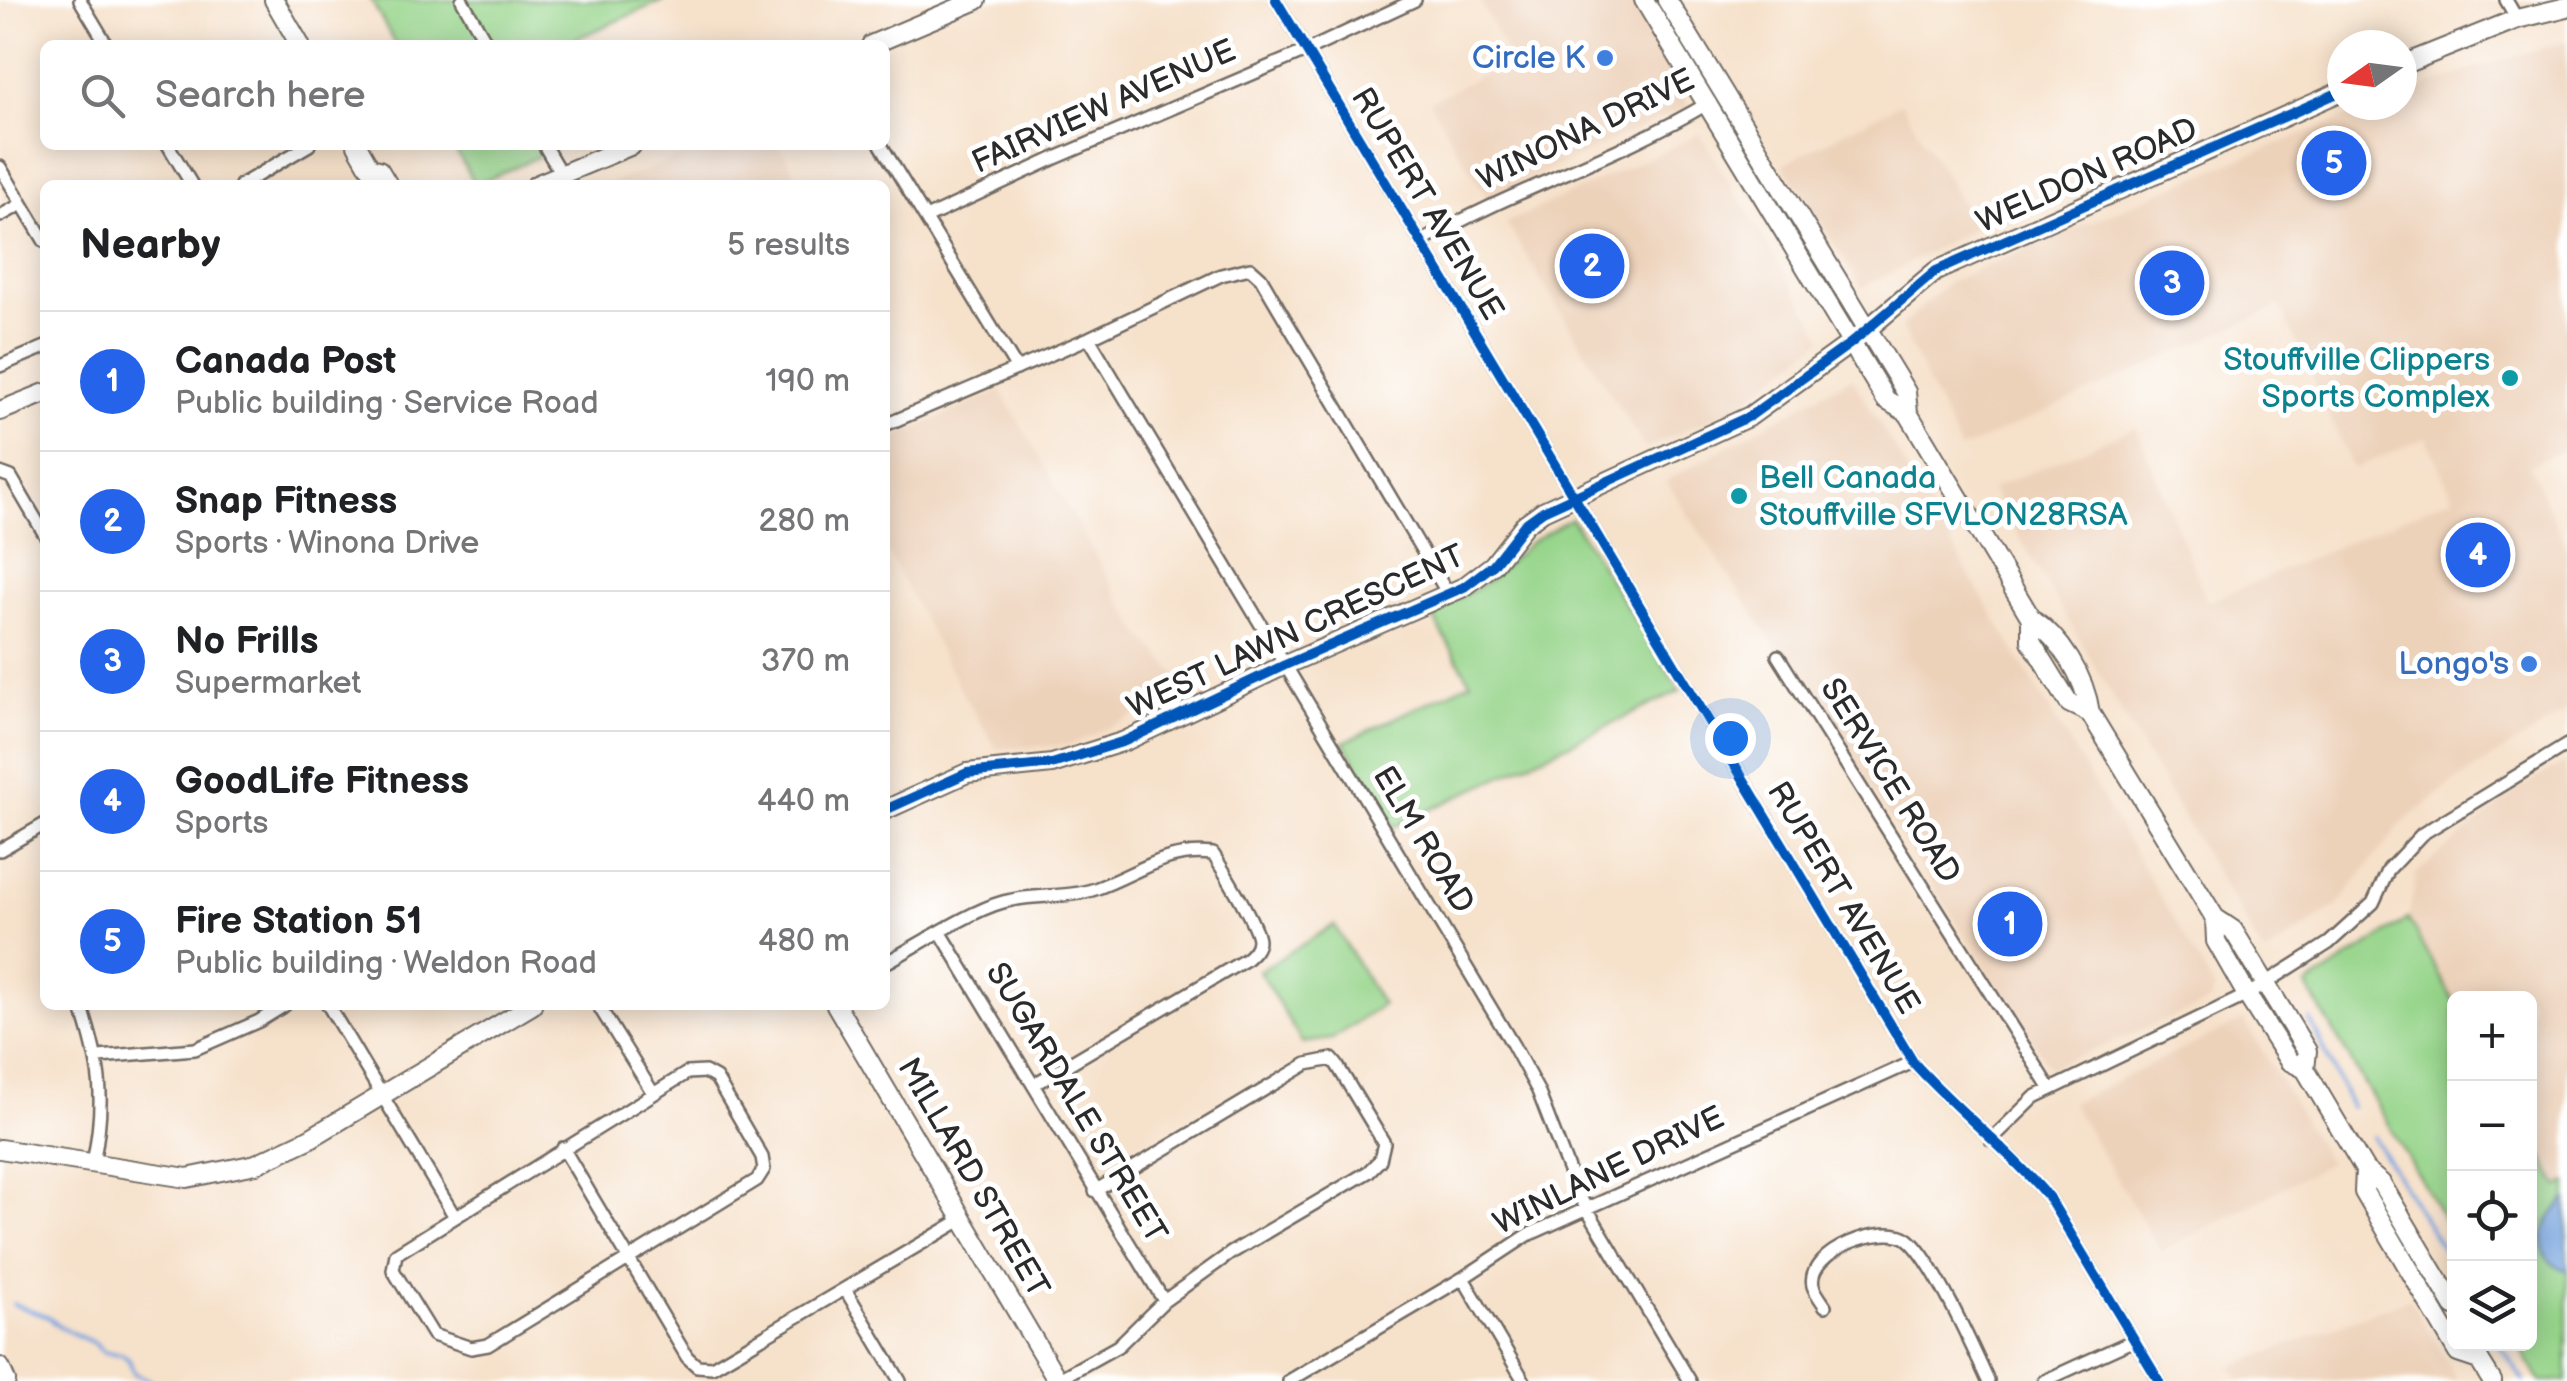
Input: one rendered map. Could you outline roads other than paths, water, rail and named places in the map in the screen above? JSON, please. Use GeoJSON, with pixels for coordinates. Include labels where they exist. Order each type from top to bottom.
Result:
{"type":"FeatureCollection","features":[{"type":"Feature","properties":{"kind":"street"},"geometry":{"type":"LineString","coordinates":[[80,0],[105,40]]}},
{"type":"Feature","properties":{"kind":"street"},"geometry":{"type":"LineString","coordinates":[[274,0],[297,40]]}},
{"type":"Feature","properties":{"kind":"street"},"geometry":{"type":"LineString","coordinates":[[462,0],[485,40]]}},
{"type":"Feature","properties":{"kind":"street"},"geometry":{"type":"LineString","coordinates":[[883,40],[977,0]]}},
{"type":"Feature","properties":{"kind":"street","name":"RUPERT AVENUE"},"geometry":{"type":"LineString","coordinates":[[1276,0],[1913,1062],[2049,1198],[2159,1381]]}},
{"type":"Feature","properties":{"kind":"street","name":"FAIRVIEW AVENUE"},"geometry":{"type":"LineString","coordinates":[[926,218],[1415,0]]}},
{"type":"Feature","properties":{"kind":"street"},"geometry":{"type":"LineString","coordinates":[[1644,0],[1906,392],[1908,413],[2031,618],[2050,630],[2066,655],[2087,692],[2090,713],[2215,918],[2233,930],[2308,1051],[2305,1069]]}},
{"type":"Feature","properties":{"kind":"street"},"geometry":{"type":"LineString","coordinates":[[1667,0],[1714,100],[1851,343],[1886,400],[1908,413]]}},
{"type":"Feature","properties":{"kind":"street"},"geometry":{"type":"LineString","coordinates":[[2506,0],[2517,19]]}},
{"type":"Feature","properties":{"kind":"street"},"geometry":{"type":"LineString","coordinates":[[2417,59],[2517,19],[2567,7]]}},
{"type":"Feature","properties":{"kind":"street","name":"WELDON ROAD"},"geometry":{"type":"LineString","coordinates":[[1851,343],[1936,271],[2327,98]]}},
{"type":"Feature","properties":{"kind":"street","name":"WINONA DRIVE"},"geometry":{"type":"LineString","coordinates":[[1421,242],[1651,136],[1714,100]]}},
{"type":"Feature","properties":{"kind":"street"},"geometry":{"type":"LineString","coordinates":[[171,150],[189,180]]}},
{"type":"Feature","properties":{"kind":"street"},"geometry":{"type":"LineString","coordinates":[[250,180],[300,150]]}},
{"type":"Feature","properties":{"kind":"street"},"geometry":{"type":"LineString","coordinates":[[359,150],[369,176]]}},
{"type":"Feature","properties":{"kind":"street"},"geometry":{"type":"LineString","coordinates":[[547,150],[561,174]]}},
{"type":"Feature","properties":{"kind":"street"},"geometry":{"type":"LineString","coordinates":[[547,180],[620,150]]}},
{"type":"Feature","properties":{"kind":"street"},"geometry":{"type":"LineString","coordinates":[[884,150],[1017,369]]}},
{"type":"Feature","properties":{"kind":"street"},"geometry":{"type":"LineString","coordinates":[[0,167],[40,234]]}},
{"type":"Feature","properties":{"kind":"street"},"geometry":{"type":"LineString","coordinates":[[0,216],[22,204]]}},
{"type":"Feature","properties":{"kind":"street"},"geometry":{"type":"LineString","coordinates":[[890,423],[1089,338],[1221,275],[1250,268],[1267,288],[1448,594]]}},
{"type":"Feature","properties":{"kind":"street","name":"ELM ROAD"},"geometry":{"type":"LineString","coordinates":[[1089,338],[1522,1060],[1586,1208],[1690,1381]]}},
{"type":"Feature","properties":{"kind":"street","name":"WEST LAWN CRESCENT"},"geometry":{"type":"LineString","coordinates":[[890,808],[967,774],[1052,764],[1125,741],[1464,587],[1493,565],[1525,524],[1542,511],[1750,416],[1851,343]]}},
{"type":"Feature","properties":{"kind":"street"},"geometry":{"type":"LineString","coordinates":[[0,366],[40,349]]}},
{"type":"Feature","properties":{"kind":"street"},"geometry":{"type":"LineString","coordinates":[[0,411],[40,395]]}},
{"type":"Feature","properties":{"kind":"street"},"geometry":{"type":"LineString","coordinates":[[0,472],[11,477],[40,526]]}},
{"type":"Feature","properties":{"kind":"street","name":"SERVICE ROAD"},"geometry":{"type":"LineString","coordinates":[[1778,656],[2050,1088]]}},
{"type":"Feature","properties":{"kind":"street"},"geometry":{"type":"LineString","coordinates":[[1991,1140],[2034,1097],[2247,995],[2329,943],[2372,903],[2389,868],[2422,834],[2567,746]]}},
{"type":"Feature","properties":{"kind":"street"},"geometry":{"type":"LineString","coordinates":[[0,850],[40,827]]}},
{"type":"Feature","properties":{"kind":"street"},"geometry":{"type":"LineString","coordinates":[[890,960],[997,903],[1045,894],[1080,894],[1180,854],[1213,854],[1253,926],[1258,940],[1255,951],[1246,960],[1033,1085]]}},
{"type":"Feature","properties":{"kind":"street"},"geometry":{"type":"LineString","coordinates":[[2215,918],[2216,940],[2247,995],[2289,1060],[2305,1069],[2365,1170],[2380,1184],[2447,1294]]}},
{"type":"Feature","properties":{"kind":"street","name":"SUGARDALE STREET"},"geometry":{"type":"LineString","coordinates":[[941,933],[1164,1301]]}},
{"type":"Feature","properties":{"kind":"street"},"geometry":{"type":"LineString","coordinates":[[84,1010],[98,1058],[100,1109],[92,1163]]}},
{"type":"Feature","properties":{"kind":"street"},"geometry":{"type":"LineString","coordinates":[[98,1058],[195,1049],[277,1010]]}},
{"type":"Feature","properties":{"kind":"street"},"geometry":{"type":"LineString","coordinates":[[331,1010],[455,1217]]}},
{"type":"Feature","properties":{"kind":"street"},"geometry":{"type":"LineString","coordinates":[[0,1149],[187,1178],[256,1164],[309,1140],[524,1010]]}},
{"type":"Feature","properties":{"kind":"street"},"geometry":{"type":"LineString","coordinates":[[601,1010],[654,1093]]}},
{"type":"Feature","properties":{"kind":"street","name":"MILLARD STREET"},"geometry":{"type":"LineString","coordinates":[[839,1010],[1057,1380]]}},
{"type":"Feature","properties":{"kind":"street"},"geometry":{"type":"LineString","coordinates":[[1057,1380],[1118,1346],[1164,1301],[1231,1253],[1368,1172],[1380,1160],[1384,1143],[1332,1059],[1307,1064],[1095,1191]]}},
{"type":"Feature","properties":{"kind":"street","name":"WINLANE DRIVE"},"geometry":{"type":"LineString","coordinates":[[1289,1381],[1464,1278],[1528,1235],[1913,1062]]}},
{"type":"Feature","properties":{"kind":"street"},"geometry":{"type":"LineString","coordinates":[[705,1072],[716,1078],[762,1157],[764,1169],[758,1180],[488,1345],[471,1348],[433,1335],[393,1270],[396,1254],[654,1093],[687,1073],[705,1072]]}},
{"type":"Feature","properties":{"kind":"street"},"geometry":{"type":"LineString","coordinates":[[564,1148],[697,1366],[712,1368],[963,1219]]}},
{"type":"Feature","properties":{"kind":"street"},"geometry":{"type":"LineString","coordinates":[[2365,1170],[2364,1192],[2458,1353],[2477,1352],[2492,1381]]}},
{"type":"Feature","properties":{"kind":"street"},"geometry":{"type":"LineString","coordinates":[[1825,1306],[1813,1286],[1814,1269],[1824,1256],[1869,1236],[1894,1234],[1907,1238],[1933,1274],[1988,1381]]}},
{"type":"Feature","properties":{"kind":"street"},"geometry":{"type":"LineString","coordinates":[[1464,1278],[1524,1381]]}},
{"type":"Feature","properties":{"kind":"street"},"geometry":{"type":"LineString","coordinates":[[845,1290],[900,1381]]}},
{"type":"Feature","properties":{"kind":"street"},"geometry":{"type":"LineString","coordinates":[[2044,1381],[2134,1340]]}},
{"type":"Feature","properties":{"kind":"street"},"geometry":{"type":"LineString","coordinates":[[0,1367],[6,1381]]}},
{"type":"Feature","properties":{"kind":"water"},"geometry":{"type":"Polygon","coordinates":[[[2567,1199],[2567,1271],[2547,1257],[2543,1238],[2551,1217],[2567,1199]]]}},
{"type":"Feature","properties":{"kind":"waterway"},"geometry":{"type":"LineString","coordinates":[[2310,1020],[2351,1107]]}},
{"type":"Feature","properties":{"kind":"waterway"},"geometry":{"type":"LineString","coordinates":[[2373,1137],[2450,1261]]}},
{"type":"Feature","properties":{"kind":"waterway"},"geometry":{"type":"LineString","coordinates":[[13,1304],[49,1317],[103,1352],[122,1354],[134,1373],[151,1381]]}},
{"type":"Feature","properties":{"kind":"waterway"},"geometry":{"type":"LineString","coordinates":[[2504,1351],[2524,1381]]}},
{"type":"Feature","properties":{"kind":"place","name":"Circle K"},"geometry":{"type":"Point","coordinates":[1605,58]}},
{"type":"Feature","properties":{"kind":"place","name":"Fire Station 51"},"geometry":{"type":"Point","coordinates":[2334,163]}},
{"type":"Feature","properties":{"kind":"place","name":"Snap Fitness"},"geometry":{"type":"Point","coordinates":[1592,266]}},
{"type":"Feature","properties":{"kind":"place","name":"No Frills"},"geometry":{"type":"Point","coordinates":[2172,283]}},
{"type":"Feature","properties":{"kind":"place","name":"Stouffville Clippers Sports Complex"},"geometry":{"type":"Point","coordinates":[2510,378]}},
{"type":"Feature","properties":{"kind":"place","name":"Bell Canada Stouffville SFVLON28RSA"},"geometry":{"type":"Point","coordinates":[1739,496]}},
{"type":"Feature","properties":{"kind":"place","name":"GoodLife Fitness"},"geometry":{"type":"Point","coordinates":[2478,555]}},
{"type":"Feature","properties":{"kind":"place","name":"Longo's"},"geometry":{"type":"Point","coordinates":[2529,664]}},
{"type":"Feature","properties":{"kind":"place","name":"Canada Post"},"geometry":{"type":"Point","coordinates":[2010,924]}}]}
